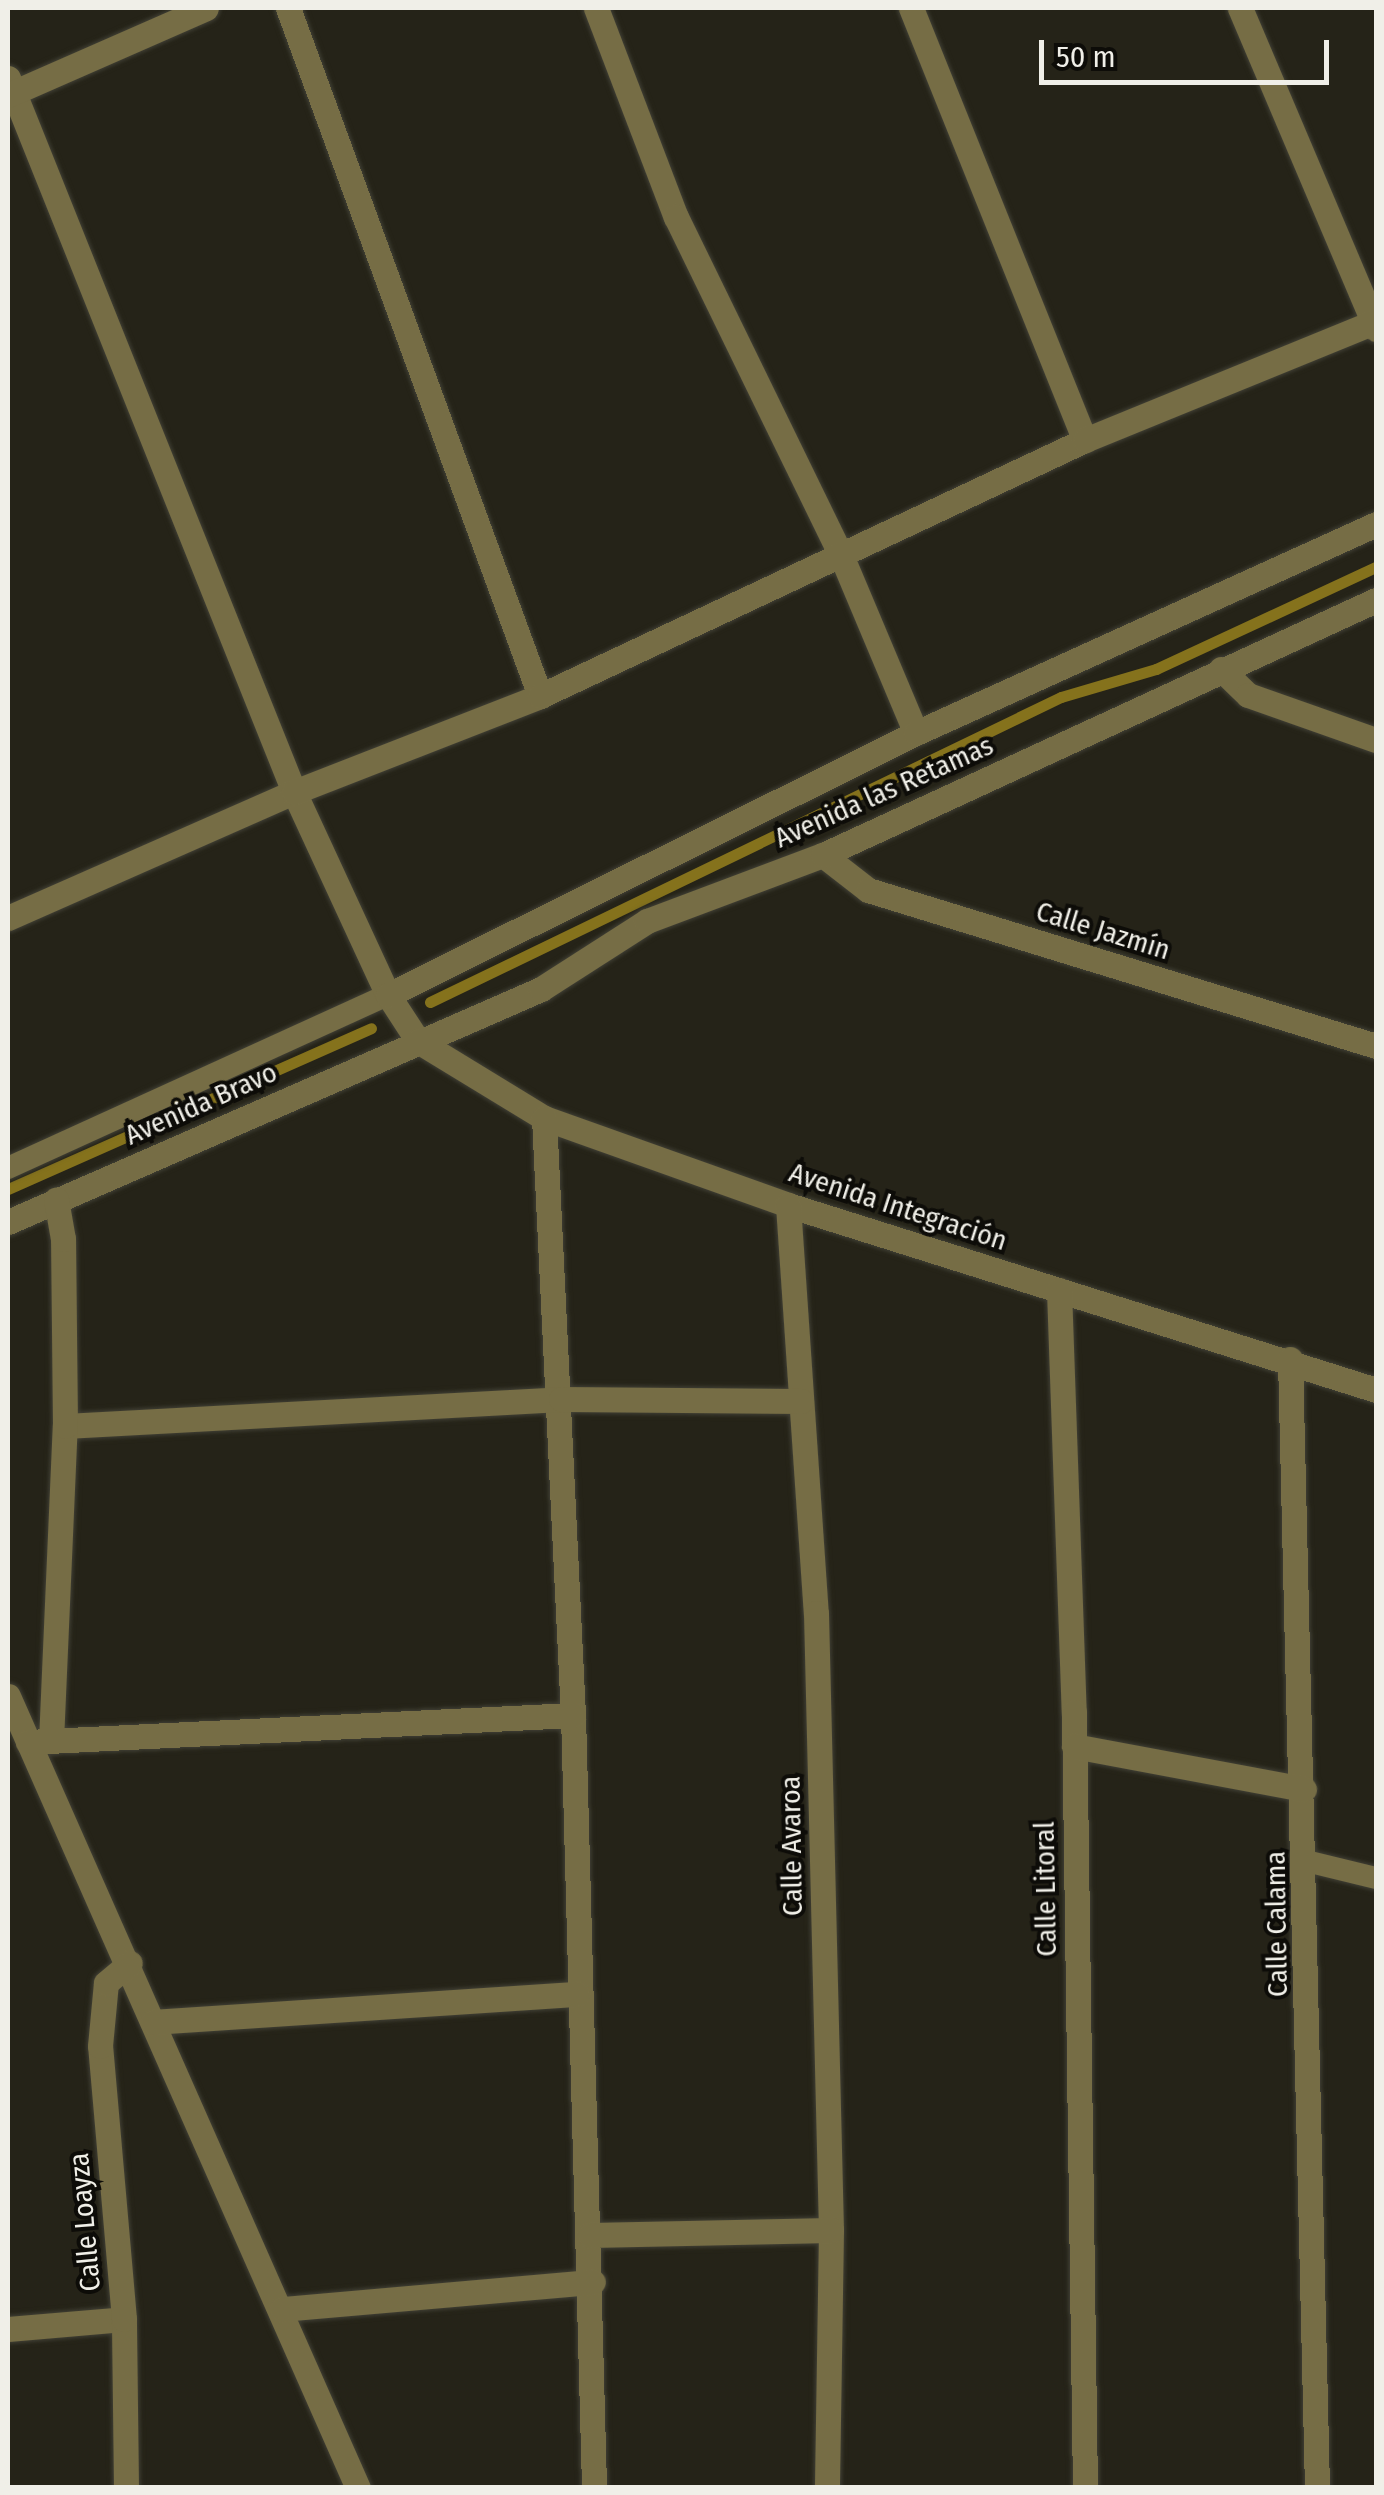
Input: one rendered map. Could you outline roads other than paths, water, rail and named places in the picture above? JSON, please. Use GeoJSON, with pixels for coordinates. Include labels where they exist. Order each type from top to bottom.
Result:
{"type":"FeatureCollection","features":[{"type":"Feature","properties":{"kind":"street"},"geometry":{"type":"LineString","coordinates":[[206,8],[10,88],[294,792],[388,996],[418,1042]]}},
{"type":"Feature","properties":{"kind":"street"},"geometry":{"type":"LineString","coordinates":[[288,8],[540,696]]}},
{"type":"Feature","properties":{"kind":"street"},"geometry":{"type":"LineString","coordinates":[[596,8],[676,218],[842,555],[916,733]]}},
{"type":"Feature","properties":{"kind":"street"},"geometry":{"type":"LineString","coordinates":[[910,8],[1084,440]]}},
{"type":"Feature","properties":{"kind":"street"},"geometry":{"type":"LineString","coordinates":[[8,888],[12,915],[294,792],[540,696],[1084,440],[1375,324],[1240,8]]}},
{"type":"Feature","properties":{"kind":"street"},"geometry":{"type":"LineString","coordinates":[[388,996],[916,733],[1376,524]]}},
{"type":"Feature","properties":{"kind":"street","name":"Avenida las Retamas"},"geometry":{"type":"LineString","coordinates":[[418,1042],[540,989],[647,920],[823,855],[1376,600]]}},
{"type":"Feature","properties":{"kind":"street"},"geometry":{"type":"LineString","coordinates":[[1221,669],[1248,695],[1376,740]]}},
{"type":"Feature","properties":{"kind":"street","name":"Calle Jazmín"},"geometry":{"type":"LineString","coordinates":[[823,855],[868,890],[1376,1046]]}},
{"type":"Feature","properties":{"kind":"street","name":"Avenida Integración"},"geometry":{"type":"LineString","coordinates":[[418,1042],[544,1118],[788,1205],[1290,1359],[1376,1390]]}},
{"type":"Feature","properties":{"kind":"street","name":"Avenida Bravo"},"geometry":{"type":"LineString","coordinates":[[8,1222],[418,1042]]}},
{"type":"Feature","properties":{"kind":"street"},"geometry":{"type":"LineString","coordinates":[[544,1118],[561,1399],[573,1715],[577,1994],[593,2282],[594,2488]]}},
{"type":"Feature","properties":{"kind":"street"},"geometry":{"type":"LineString","coordinates":[[40,1741],[64,1426],[63,1239],[56,1200]]}},
{"type":"Feature","properties":{"kind":"street","name":"Calle Avaroa"},"geometry":{"type":"LineString","coordinates":[[788,1205],[816,1613],[832,2230],[827,2488]]}},
{"type":"Feature","properties":{"kind":"street","name":"Calle Litoral"},"geometry":{"type":"LineString","coordinates":[[1059,1290],[1074,1746],[1085,2488]]}},
{"type":"Feature","properties":{"kind":"street","name":"Calle Calama"},"geometry":{"type":"LineString","coordinates":[[1290,1359],[1306,1861],[1317,2488]]}},
{"type":"Feature","properties":{"kind":"street"},"geometry":{"type":"LineString","coordinates":[[64,1426],[561,1399],[802,1401]]}},
{"type":"Feature","properties":{"kind":"street"},"geometry":{"type":"LineString","coordinates":[[8,1696],[40,1741],[153,2022],[358,2488]]}},
{"type":"Feature","properties":{"kind":"street"},"geometry":{"type":"LineString","coordinates":[[40,1741],[573,1715]]}},
{"type":"Feature","properties":{"kind":"street"},"geometry":{"type":"LineString","coordinates":[[1074,1746],[1304,1789]]}},
{"type":"Feature","properties":{"kind":"street","name":"Calle Loayza"},"geometry":{"type":"LineString","coordinates":[[126,2488],[124,2319],[100,2046],[106,1983],[130,1963]]}},
{"type":"Feature","properties":{"kind":"street"},"geometry":{"type":"LineString","coordinates":[[153,2022],[577,1994]]}},
{"type":"Feature","properties":{"kind":"street"},"geometry":{"type":"LineString","coordinates":[[590,2235],[832,2230]]}},
{"type":"Feature","properties":{"kind":"street"},"geometry":{"type":"LineString","coordinates":[[282,2309],[593,2282]]}},
{"type":"Feature","properties":{"kind":"street"},"geometry":{"type":"LineString","coordinates":[[8,2329],[124,2319]]}},
{"type":"Feature","properties":{"kind":"lane"},"geometry":{"type":"LineString","coordinates":[[8,1168],[388,996]]}},
{"type":"Feature","properties":{"kind":"lane"},"geometry":{"type":"LineString","coordinates":[[1306,1861],[1376,1878]]}},
{"type":"Feature","properties":{"kind":"waterway"},"geometry":{"type":"LineString","coordinates":[[430,1002],[1061,697],[1156,669],[1376,567]]}},
{"type":"Feature","properties":{"kind":"waterway"},"geometry":{"type":"LineString","coordinates":[[8,1189],[371,1028]]}}]}
